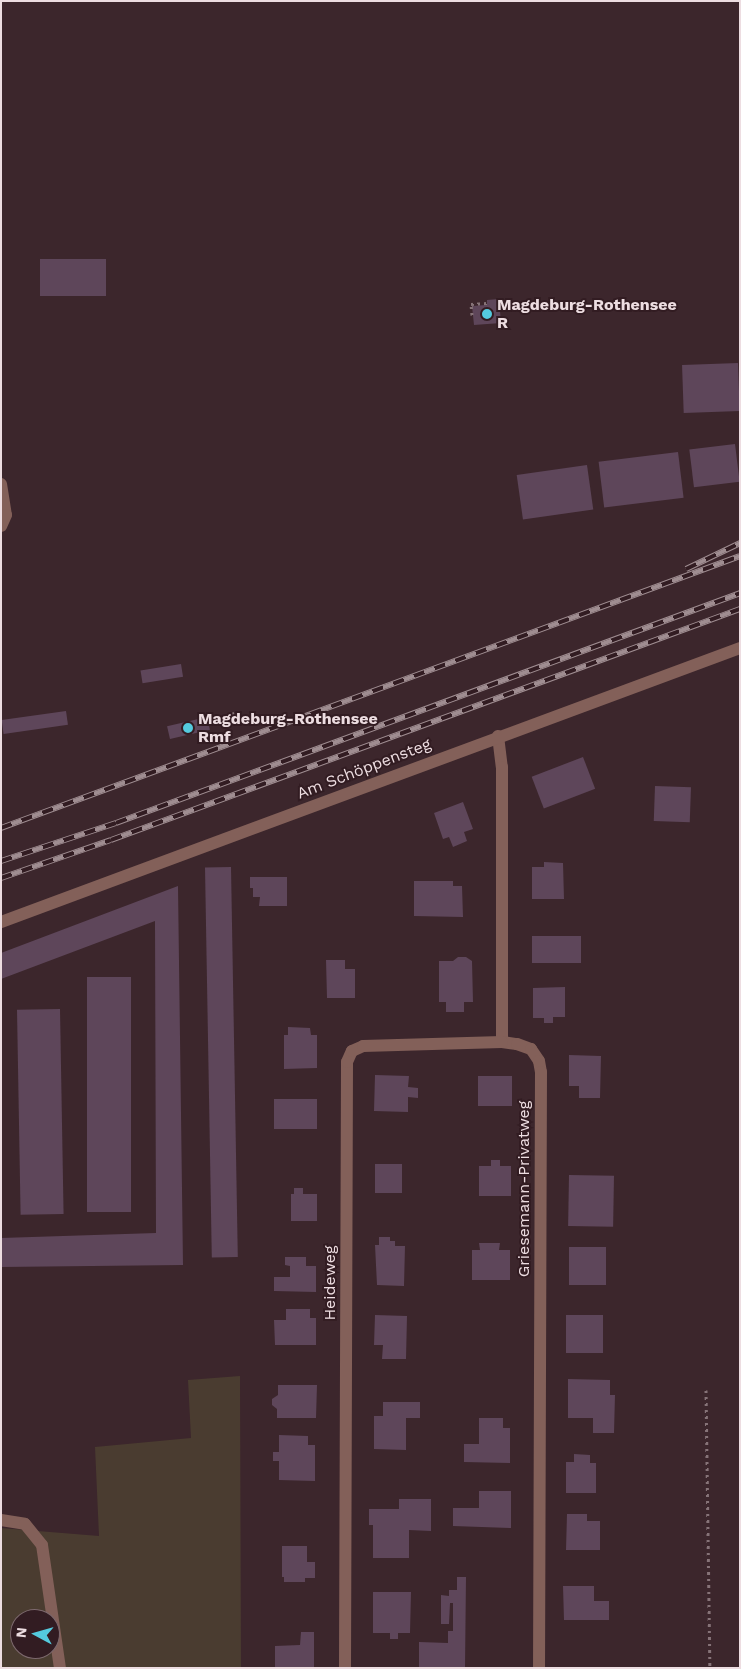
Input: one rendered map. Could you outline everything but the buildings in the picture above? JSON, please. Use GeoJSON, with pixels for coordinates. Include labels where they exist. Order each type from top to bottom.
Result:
{"type":"FeatureCollection","features":[{"type":"Feature","properties":{"kind":"street"},"geometry":{"type":"LineString","coordinates":[[1,484],[6,515],[1,526]]}},
{"type":"Feature","properties":{"kind":"street","name":"Am Schöppensteg"},"geometry":{"type":"LineString","coordinates":[[1,922],[498,736],[740,648]]}},
{"type":"Feature","properties":{"kind":"street"},"geometry":{"type":"LineString","coordinates":[[498,736],[502,767],[502,1042]]}},
{"type":"Feature","properties":{"kind":"street","name":"Heideweg"},"geometry":{"type":"LineString","coordinates":[[345,1668],[347,1062],[352,1051],[363,1046],[502,1042]]}},
{"type":"Feature","properties":{"kind":"street","name":"Griesemann-Privatweg"},"geometry":{"type":"LineString","coordinates":[[502,1042],[517,1044],[530,1049],[539,1061],[541,1072],[539,1668]]}},
{"type":"Feature","properties":{"kind":"street"},"geometry":{"type":"LineString","coordinates":[[1,1520],[25,1524],[42,1545],[60,1668]]}},
{"type":"Feature","properties":{"kind":"path"},"geometry":{"type":"LineString","coordinates":[[472,315],[471,304],[487,303]]}},
{"type":"Feature","properties":{"kind":"path"},"geometry":{"type":"LineString","coordinates":[[208,724],[234,713]]}},
{"type":"Feature","properties":{"kind":"path"},"geometry":{"type":"LineString","coordinates":[[706,1390],[710,1668]]}},
{"type":"Feature","properties":{"kind":"shaded area"},"geometry":{"type":"Polygon","coordinates":[[[240,1376],[241,1668],[1,1668],[1,1528],[99,1536],[95,1447],[191,1438],[188,1380],[240,1376]]]}},
{"type":"Feature","properties":{"kind":"railway"},"geometry":{"type":"LineString","coordinates":[[686,569],[740,543]]}},
{"type":"Feature","properties":{"kind":"railway"},"geometry":{"type":"LineString","coordinates":[[1,828],[740,556]]}},
{"type":"Feature","properties":{"kind":"railway"},"geometry":{"type":"LineString","coordinates":[[1,861],[116,823],[740,593]]}},
{"type":"Feature","properties":{"kind":"railway"},"geometry":{"type":"LineString","coordinates":[[1,878],[111,840],[740,609]]}},
{"type":"Feature","properties":{"kind":"place","name":"Magdeburg-Rothensee R"},"geometry":{"type":"Point","coordinates":[487,314]}},
{"type":"Feature","properties":{"kind":"place","name":"Magdeburg-Rothensee Rmf"},"geometry":{"type":"Point","coordinates":[188,728]}}]}
